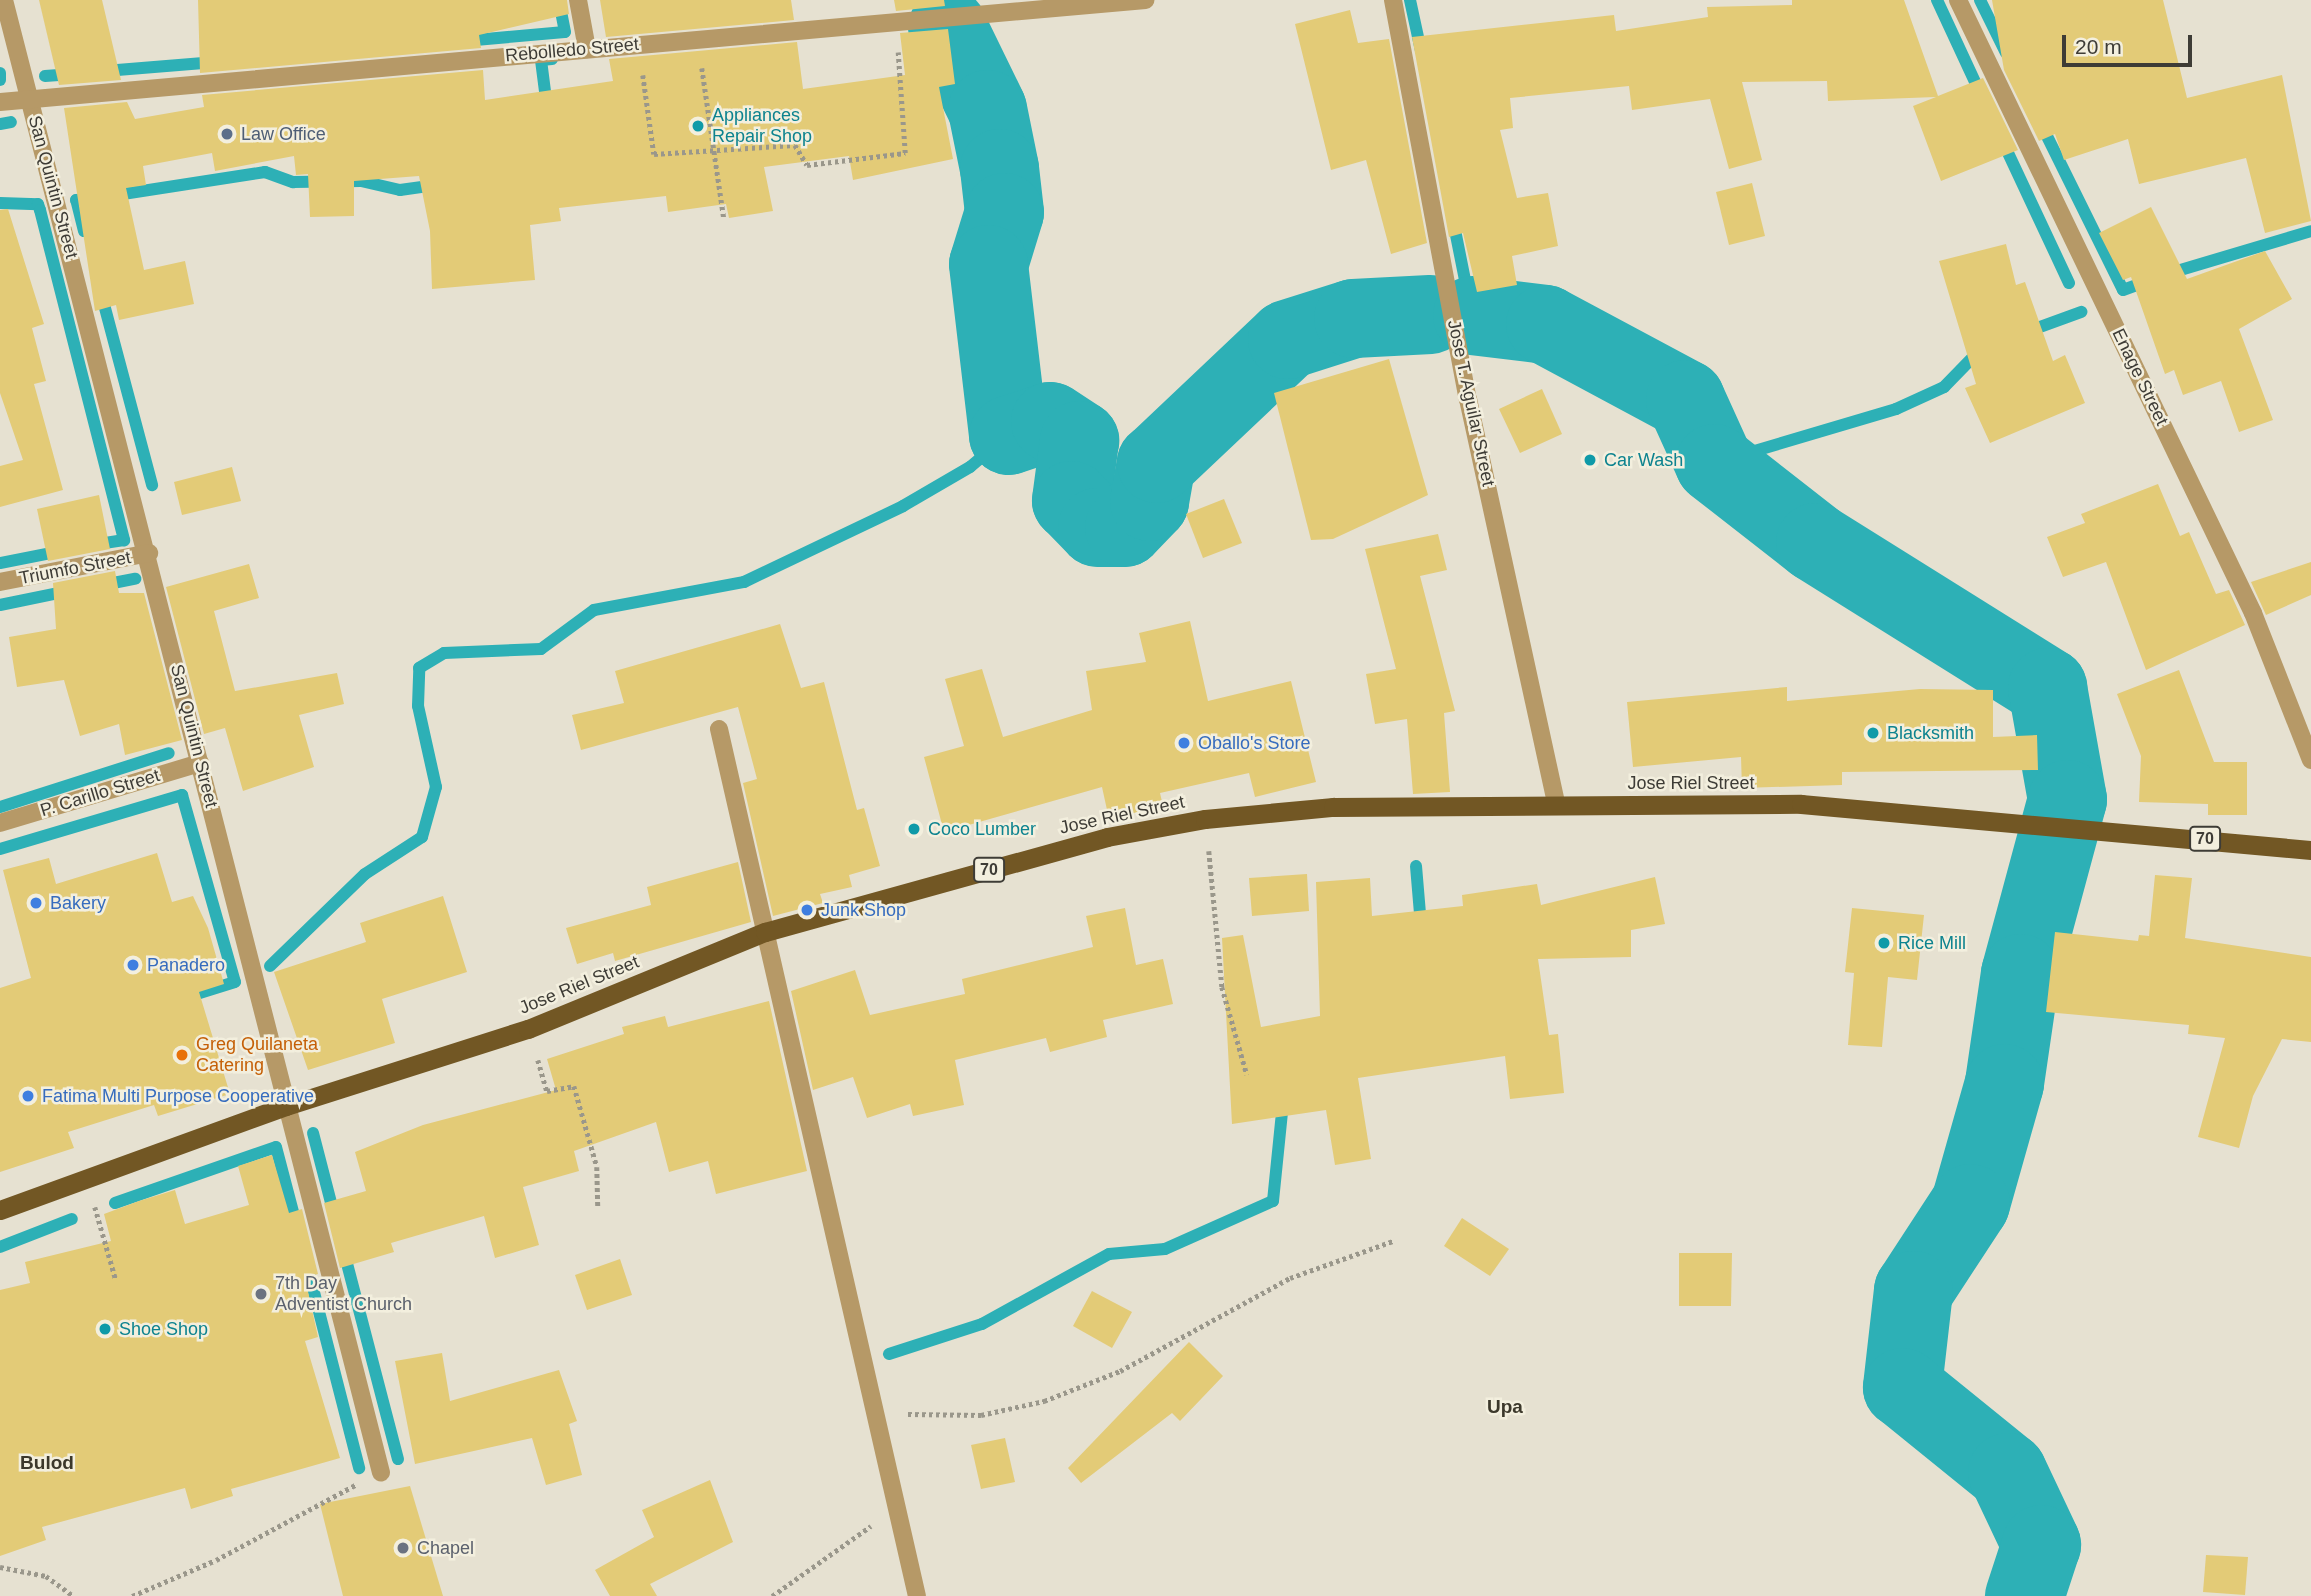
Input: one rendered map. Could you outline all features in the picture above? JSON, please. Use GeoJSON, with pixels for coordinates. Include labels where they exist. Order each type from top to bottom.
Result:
{"type":"FeatureCollection","features":[{"type":"Feature","properties":{"kind":"highway","name":"Jose Riel Street"},"geometry":{"type":"LineString","coordinates":[[0,1210],[286,1105],[528,1029],[765,932],[1107,837],[1205,819],[1333,807],[1801,804],[2098,827],[2311,850]]}},
{"type":"Feature","properties":{"kind":"street","name":"San Quintin Street"},"geometry":{"type":"LineString","coordinates":[[4,0],[149,553],[286,1105],[381,1473]]}},
{"type":"Feature","properties":{"kind":"street"},"geometry":{"type":"LineString","coordinates":[[578,0],[587,49]]}},
{"type":"Feature","properties":{"kind":"street","name":"Rebolledo Street"},"geometry":{"type":"LineString","coordinates":[[0,102],[1145,0]]}},
{"type":"Feature","properties":{"kind":"street","name":"Jose T. Aguilar Street"},"geometry":{"type":"LineString","coordinates":[[1393,0],[1468,399],[1556,804]]}},
{"type":"Feature","properties":{"kind":"street","name":"Enage Street"},"geometry":{"type":"LineString","coordinates":[[1958,0],[2253,612],[2311,760]]}},
{"type":"Feature","properties":{"kind":"street","name":"Triumfo Street"},"geometry":{"type":"LineString","coordinates":[[0,582],[149,553]]}},
{"type":"Feature","properties":{"kind":"street"},"geometry":{"type":"LineString","coordinates":[[719,729],[917,1596]]}},
{"type":"Feature","properties":{"kind":"street","name":"P. Carillo Street"},"geometry":{"type":"LineString","coordinates":[[0,823],[200,763]]}},
{"type":"Feature","properties":{"kind":"path"},"geometry":{"type":"LineString","coordinates":[[639,44],[654,154],[715,152],[740,145],[795,145],[807,164],[905,153],[895,23]]}},
{"type":"Feature","properties":{"kind":"path"},"geometry":{"type":"LineString","coordinates":[[698,40],[724,218]]}},
{"type":"Feature","properties":{"kind":"path"},"geometry":{"type":"LineString","coordinates":[[1205,819],[1222,986],[1247,1075]]}},
{"type":"Feature","properties":{"kind":"path"},"geometry":{"type":"LineString","coordinates":[[528,1029],[547,1091],[573,1086],[597,1167],[598,1207]]}},
{"type":"Feature","properties":{"kind":"path"},"geometry":{"type":"LineString","coordinates":[[87,1180],[116,1280]]}},
{"type":"Feature","properties":{"kind":"path"},"geometry":{"type":"LineString","coordinates":[[875,1414],[981,1415],[1044,1401],[1120,1371],[1290,1278],[1393,1241]]}},
{"type":"Feature","properties":{"kind":"path"},"geometry":{"type":"LineString","coordinates":[[132,1596],[216,1560],[306,1507],[381,1473]]}},
{"type":"Feature","properties":{"kind":"path"},"geometry":{"type":"LineString","coordinates":[[772,1596],[896,1506]]}},
{"type":"Feature","properties":{"kind":"path"},"geometry":{"type":"LineString","coordinates":[[0,1567],[46,1576],[74,1596]]}},
{"type":"Feature","properties":{"kind":"building"},"geometry":{"type":"Polygon","coordinates":[[[39,0],[102,0],[121,80],[59,85],[39,0]]]}},
{"type":"Feature","properties":{"kind":"building"},"geometry":{"type":"Polygon","coordinates":[[[198,0],[567,0],[569,14],[479,35],[481,48],[200,73],[198,0]]]}},
{"type":"Feature","properties":{"kind":"building"},"geometry":{"type":"Polygon","coordinates":[[[600,0],[791,0],[794,20],[606,37],[600,0]]]}},
{"type":"Feature","properties":{"kind":"building"},"geometry":{"type":"Polygon","coordinates":[[[894,0],[944,0],[945,6],[896,11],[894,0]]]}},
{"type":"Feature","properties":{"kind":"building"},"geometry":{"type":"Polygon","coordinates":[[[1792,0],[1904,0],[1938,96],[1983,78],[2018,150],[1941,181],[1913,106],[1936,97],[1828,101],[1827,81],[1742,82],[1762,160],[1729,169],[1710,99],[1632,110],[1629,86],[1510,98],[1513,128],[1500,130],[1517,198],[1548,193],[1558,246],[1512,256],[1517,285],[1477,292],[1463,233],[1449,237],[1412,37],[1614,15],[1616,31],[1708,17],[1707,7],[1792,5],[1792,0]]]}},
{"type":"Feature","properties":{"kind":"building"},"geometry":{"type":"Polygon","coordinates":[[[1992,0],[2163,0],[2187,98],[2282,75],[2311,221],[2265,233],[2246,158],[2139,184],[2128,139],[2064,160],[2055,134],[2039,141],[2004,70],[1992,0]]]}},
{"type":"Feature","properties":{"kind":"building"},"geometry":{"type":"Polygon","coordinates":[[[1350,10],[1358,43],[1389,39],[1427,243],[1391,254],[1366,160],[1331,170],[1295,24],[1350,10]]]}},
{"type":"Feature","properties":{"kind":"building"},"geometry":{"type":"Polygon","coordinates":[[[948,29],[955,84],[939,87],[953,159],[853,180],[849,156],[764,167],[773,211],[729,218],[726,204],[668,212],[666,196],[559,208],[561,221],[530,225],[535,280],[432,289],[430,231],[419,176],[354,181],[354,216],[310,217],[308,174],[296,175],[294,156],[215,171],[212,153],[143,166],[146,185],[126,188],[144,270],[185,261],[194,304],[119,320],[116,305],[95,311],[64,108],[127,102],[135,119],[204,107],[202,95],[483,70],[485,100],[613,81],[609,59],[797,42],[803,89],[905,75],[900,33],[948,29]]]}},
{"type":"Feature","properties":{"kind":"building"},"geometry":{"type":"Polygon","coordinates":[[[1752,183],[1765,236],[1729,245],[1716,192],[1752,183]]]}},
{"type":"Feature","properties":{"kind":"building"},"geometry":{"type":"Polygon","coordinates":[[[2151,207],[2187,279],[2265,251],[2292,299],[2239,329],[2273,420],[2239,432],[2221,381],[2183,395],[2174,370],[2165,374],[2131,277],[2123,280],[2099,233],[2151,207]]]}},
{"type":"Feature","properties":{"kind":"building"},"geometry":{"type":"Polygon","coordinates":[[[8,209],[44,324],[32,328],[46,381],[34,384],[63,490],[0,507],[0,466],[23,460],[0,393],[0,210],[8,209]]]}},
{"type":"Feature","properties":{"kind":"building"},"geometry":{"type":"Polygon","coordinates":[[[2006,244],[2016,285],[2025,282],[2053,361],[2065,355],[2085,403],[1990,443],[1965,388],[1976,384],[1939,261],[2006,244]]]}},
{"type":"Feature","properties":{"kind":"building"},"geometry":{"type":"Polygon","coordinates":[[[1389,359],[1428,495],[1333,539],[1311,540],[1274,393],[1389,359]]]}},
{"type":"Feature","properties":{"kind":"building"},"geometry":{"type":"Polygon","coordinates":[[[1542,389],[1562,434],[1520,453],[1499,409],[1542,389]]]}},
{"type":"Feature","properties":{"kind":"building"},"geometry":{"type":"Polygon","coordinates":[[[232,467],[241,501],[182,515],[174,482],[232,467]]]}},
{"type":"Feature","properties":{"kind":"building"},"geometry":{"type":"Polygon","coordinates":[[[2158,484],[2180,536],[2189,532],[2216,594],[2229,590],[2245,625],[2146,670],[2106,562],[2063,577],[2047,537],[2085,523],[2081,514],[2158,484]]]}},
{"type":"Feature","properties":{"kind":"building"},"geometry":{"type":"Polygon","coordinates":[[[99,495],[110,549],[48,561],[37,509],[99,495]]]}},
{"type":"Feature","properties":{"kind":"building"},"geometry":{"type":"Polygon","coordinates":[[[1224,499],[1242,543],[1203,558],[1186,514],[1224,499]]]}},
{"type":"Feature","properties":{"kind":"building"},"geometry":{"type":"Polygon","coordinates":[[[1438,534],[1447,570],[1420,576],[1455,711],[1444,713],[1450,792],[1413,794],[1407,719],[1375,724],[1366,674],[1396,669],[1365,549],[1438,534]]]}},
{"type":"Feature","properties":{"kind":"building"},"geometry":{"type":"Polygon","coordinates":[[[2311,562],[2311,595],[2266,615],[2251,582],[2311,562]]]}},
{"type":"Feature","properties":{"kind":"building"},"geometry":{"type":"Polygon","coordinates":[[[249,564],[259,598],[214,611],[235,691],[337,673],[344,704],[299,715],[314,767],[243,791],[225,728],[204,734],[166,587],[249,564]]]}},
{"type":"Feature","properties":{"kind":"building"},"geometry":{"type":"Polygon","coordinates":[[[115,571],[119,593],[144,593],[182,740],[125,755],[119,724],[80,736],[64,680],[17,687],[9,637],[56,629],[53,583],[115,571]]]}},
{"type":"Feature","properties":{"kind":"building"},"geometry":{"type":"Polygon","coordinates":[[[1190,621],[1208,701],[1291,681],[1316,782],[1255,797],[1249,773],[1160,793],[1163,806],[1109,819],[1102,787],[944,832],[924,757],[964,746],[945,679],[982,669],[1003,737],[1092,710],[1086,671],[1146,662],[1139,633],[1190,621]]]}},
{"type":"Feature","properties":{"kind":"building"},"geometry":{"type":"Polygon","coordinates":[[[780,624],[801,688],[824,682],[857,810],[864,808],[880,866],[849,875],[852,887],[820,894],[823,903],[773,916],[743,783],[757,779],[738,707],[581,750],[572,715],[624,703],[615,671],[780,624]]]}},
{"type":"Feature","properties":{"kind":"building"},"geometry":{"type":"Polygon","coordinates":[[[2179,670],[2214,762],[2247,762],[2247,815],[2208,815],[2208,804],[2139,802],[2141,756],[2117,694],[2179,670]]]}},
{"type":"Feature","properties":{"kind":"building"},"geometry":{"type":"Polygon","coordinates":[[[1787,687],[1787,701],[1920,689],[1993,690],[1993,737],[2037,735],[2038,770],[1842,772],[1842,785],[1742,788],[1741,757],[1633,767],[1627,702],[1787,687]]]}},
{"type":"Feature","properties":{"kind":"building"},"geometry":{"type":"Polygon","coordinates":[[[157,853],[172,902],[193,896],[208,928],[224,984],[199,992],[230,1094],[158,1116],[154,1105],[68,1132],[74,1148],[0,1172],[0,988],[31,978],[3,870],[49,858],[56,884],[157,853]]]}},
{"type":"Feature","properties":{"kind":"building"},"geometry":{"type":"Polygon","coordinates":[[[738,862],[751,922],[615,961],[613,953],[577,964],[566,928],[651,905],[647,887],[738,862]]]}},
{"type":"Feature","properties":{"kind":"building"},"geometry":{"type":"Polygon","coordinates":[[[1307,874],[1309,911],[1252,916],[1249,878],[1307,874]]]}},
{"type":"Feature","properties":{"kind":"building"},"geometry":{"type":"Polygon","coordinates":[[[2155,875],[2192,878],[2185,938],[2311,957],[2311,1042],[2282,1039],[2253,1096],[2239,1148],[2198,1137],[2225,1038],[2188,1034],[2189,1025],[2046,1012],[2055,932],[2138,941],[2139,935],[2149,936],[2155,875]]]}},
{"type":"Feature","properties":{"kind":"building"},"geometry":{"type":"Polygon","coordinates":[[[1655,877],[1665,924],[1631,930],[1631,957],[1538,959],[1549,1035],[1558,1034],[1564,1093],[1510,1099],[1505,1056],[1358,1078],[1371,1159],[1335,1165],[1326,1110],[1232,1124],[1222,938],[1243,935],[1261,1027],[1320,1016],[1316,882],[1370,878],[1372,916],[1463,906],[1462,895],[1537,884],[1541,905],[1655,877]]]}},
{"type":"Feature","properties":{"kind":"building"},"geometry":{"type":"Polygon","coordinates":[[[443,896],[467,972],[382,999],[395,1043],[308,1070],[274,972],[366,942],[360,923],[443,896]]]}},
{"type":"Feature","properties":{"kind":"building"},"geometry":{"type":"Polygon","coordinates":[[[1125,908],[1136,965],[1163,959],[1173,1004],[1103,1020],[1107,1037],[1050,1052],[1046,1038],[955,1060],[964,1105],[913,1116],[910,1104],[867,1118],[853,1077],[813,1090],[791,991],[855,970],[870,1015],[965,994],[962,979],[1093,947],[1086,916],[1125,908]]]}},
{"type":"Feature","properties":{"kind":"building","name":"Rice Mill"},"geometry":{"type":"Polygon","coordinates":[[[1852,908],[1924,915],[1917,980],[1888,977],[1882,1047],[1848,1045],[1854,973],[1845,972],[1852,908]]]}},
{"type":"Feature","properties":{"kind":"building"},"geometry":{"type":"Polygon","coordinates":[[[769,1001],[807,1171],[716,1194],[708,1161],[669,1172],[656,1122],[574,1151],[579,1171],[523,1187],[539,1245],[495,1258],[484,1216],[391,1243],[394,1252],[340,1268],[324,1203],[366,1191],[355,1152],[423,1125],[556,1090],[547,1059],[624,1034],[622,1027],[665,1016],[668,1027],[769,1001]]]}},
{"type":"Feature","properties":{"kind":"building"},"geometry":{"type":"Polygon","coordinates":[[[272,1155],[289,1213],[302,1209],[318,1274],[305,1278],[318,1337],[305,1341],[340,1458],[231,1489],[233,1496],[191,1509],[185,1488],[42,1527],[46,1540],[0,1556],[0,1290],[30,1283],[25,1262],[111,1241],[104,1214],[139,1201],[175,1190],[185,1224],[249,1205],[238,1166],[272,1155]]]}},
{"type":"Feature","properties":{"kind":"building"},"geometry":{"type":"Polygon","coordinates":[[[1462,1218],[1509,1249],[1490,1276],[1444,1246],[1462,1218]]]}},
{"type":"Feature","properties":{"kind":"building"},"geometry":{"type":"Polygon","coordinates":[[[1679,1253],[1732,1253],[1731,1306],[1679,1306],[1679,1253]]]}},
{"type":"Feature","properties":{"kind":"building"},"geometry":{"type":"Polygon","coordinates":[[[620,1259],[632,1295],[587,1310],[575,1275],[620,1259]]]}},
{"type":"Feature","properties":{"kind":"building"},"geometry":{"type":"Polygon","coordinates":[[[1092,1291],[1132,1312],[1112,1348],[1073,1326],[1092,1291]]]}},
{"type":"Feature","properties":{"kind":"building"},"geometry":{"type":"Polygon","coordinates":[[[1189,1342],[1223,1376],[1180,1421],[1172,1413],[1081,1483],[1068,1468],[1189,1342]]]}},
{"type":"Feature","properties":{"kind":"building"},"geometry":{"type":"Polygon","coordinates":[[[442,1353],[450,1401],[559,1370],[577,1421],[569,1424],[582,1475],[546,1485],[532,1438],[415,1464],[395,1361],[442,1353]]]}},
{"type":"Feature","properties":{"kind":"building"},"geometry":{"type":"Polygon","coordinates":[[[1005,1438],[1015,1482],[981,1489],[971,1445],[1005,1438]]]}},
{"type":"Feature","properties":{"kind":"building"},"geometry":{"type":"Polygon","coordinates":[[[710,1480],[733,1542],[650,1584],[657,1596],[610,1596],[595,1570],[654,1537],[642,1510],[710,1480]]]}},
{"type":"Feature","properties":{"kind":"building"},"geometry":{"type":"Polygon","coordinates":[[[410,1486],[443,1596],[343,1596],[320,1504],[410,1486]]]}},
{"type":"Feature","properties":{"kind":"building"},"geometry":{"type":"Polygon","coordinates":[[[2206,1555],[2248,1557],[2245,1595],[2203,1592],[2206,1555]]]}},
{"type":"Feature","properties":{"kind":"waterway"},"geometry":{"type":"LineString","coordinates":[[464,41],[565,32],[559,0]]}},
{"type":"Feature","properties":{"kind":"waterway"},"geometry":{"type":"LineString","coordinates":[[1410,0],[1421,51]]}},
{"type":"Feature","properties":{"kind":"waterway"},"geometry":{"type":"LineString","coordinates":[[1937,0],[1981,95]]}},
{"type":"Feature","properties":{"kind":"waterway"},"geometry":{"type":"LineString","coordinates":[[1980,0],[2006,53]]}},
{"type":"Feature","properties":{"kind":"waterway"},"geometry":{"type":"LineString","coordinates":[[947,27],[987,109],[999,168],[1004,212],[988,264],[1008,435],[1050,421],[1079,440],[1071,500],[1097,527],[1124,527],[1149,501],[1156,463],[1287,339],[1353,318],[1430,314]]}},
{"type":"Feature","properties":{"kind":"waterway"},"geometry":{"type":"LineString","coordinates":[[547,107],[541,60],[552,59]]}},
{"type":"Feature","properties":{"kind":"waterway"},"geometry":{"type":"LineString","coordinates":[[105,71],[216,62]]}},
{"type":"Feature","properties":{"kind":"waterway"},"geometry":{"type":"LineString","coordinates":[[0,73],[0,80]]}},
{"type":"Feature","properties":{"kind":"waterway"},"geometry":{"type":"LineString","coordinates":[[45,76],[73,74]]}},
{"type":"Feature","properties":{"kind":"waterway"},"geometry":{"type":"LineString","coordinates":[[0,124],[11,122]]}},
{"type":"Feature","properties":{"kind":"waterway"},"geometry":{"type":"LineString","coordinates":[[2040,122],[2123,290],[2150,280]]}},
{"type":"Feature","properties":{"kind":"waterway"},"geometry":{"type":"LineString","coordinates":[[2002,140],[2069,283]]}},
{"type":"Feature","properties":{"kind":"waterway"},"geometry":{"type":"LineString","coordinates":[[110,196],[265,172],[293,182],[361,181],[400,190],[437,185]]}},
{"type":"Feature","properties":{"kind":"waterway"},"geometry":{"type":"LineString","coordinates":[[84,231],[76,200],[92,199]]}},
{"type":"Feature","properties":{"kind":"waterway"},"geometry":{"type":"LineString","coordinates":[[0,203],[38,204],[40,210],[124,540],[94,545]]}},
{"type":"Feature","properties":{"kind":"waterway"},"geometry":{"type":"LineString","coordinates":[[1453,220],[1472,315]]}},
{"type":"Feature","properties":{"kind":"waterway"},"geometry":{"type":"LineString","coordinates":[[2167,274],[2311,231]]}},
{"type":"Feature","properties":{"kind":"waterway"},"geometry":{"type":"LineString","coordinates":[[101,293],[152,485]]}},
{"type":"Feature","properties":{"kind":"waterway"},"geometry":{"type":"LineString","coordinates":[[2026,332],[2081,312]]}},
{"type":"Feature","properties":{"kind":"waterway"},"geometry":{"type":"LineString","coordinates":[[1472,315],[1545,324],[1685,399],[1714,463],[1815,542],[2047,687],[2067,799],[2020,973],[2004,1083],[1970,1203],[1913,1290],[1902,1387],[2007,1472],[2041,1544],[2024,1596]]}},
{"type":"Feature","properties":{"kind":"waterway"},"geometry":{"type":"LineString","coordinates":[[1714,463],[1896,409],[1944,387],[1980,350]]}},
{"type":"Feature","properties":{"kind":"waterway"},"geometry":{"type":"LineString","coordinates":[[270,966],[365,874],[422,837],[436,787],[418,706],[419,668],[444,653],[541,649],[594,610],[744,582],[903,506],[970,467],[1008,435]]}},
{"type":"Feature","properties":{"kind":"waterway"},"geometry":{"type":"LineString","coordinates":[[0,563],[62,551]]}},
{"type":"Feature","properties":{"kind":"waterway"},"geometry":{"type":"LineString","coordinates":[[103,585],[135,579]]}},
{"type":"Feature","properties":{"kind":"waterway"},"geometry":{"type":"LineString","coordinates":[[0,605],[68,591]]}},
{"type":"Feature","properties":{"kind":"waterway"},"geometry":{"type":"LineString","coordinates":[[0,807],[169,753]]}},
{"type":"Feature","properties":{"kind":"waterway"},"geometry":{"type":"LineString","coordinates":[[0,849],[182,795],[235,982],[184,998]]}},
{"type":"Feature","properties":{"kind":"waterway"},"geometry":{"type":"LineString","coordinates":[[1416,866],[1421,926]]}},
{"type":"Feature","properties":{"kind":"waterway"},"geometry":{"type":"LineString","coordinates":[[889,1354],[982,1324],[1109,1254],[1165,1249],[1273,1201],[1283,1102]]}},
{"type":"Feature","properties":{"kind":"waterway"},"geometry":{"type":"LineString","coordinates":[[313,1133],[335,1218]]}},
{"type":"Feature","properties":{"kind":"waterway"},"geometry":{"type":"LineString","coordinates":[[115,1203],[276,1147],[297,1227]]}},
{"type":"Feature","properties":{"kind":"waterway"},"geometry":{"type":"LineString","coordinates":[[0,1247],[72,1219]]}},
{"type":"Feature","properties":{"kind":"waterway"},"geometry":{"type":"LineString","coordinates":[[344,1252],[398,1459]]}},
{"type":"Feature","properties":{"kind":"waterway"},"geometry":{"type":"LineString","coordinates":[[306,1261],[359,1468]]}},
{"type":"Feature","properties":{"kind":"place","name":"Appliances Repair Shop"},"geometry":{"type":"Point","coordinates":[698,126]}},
{"type":"Feature","properties":{"kind":"place","name":"Law Office"},"geometry":{"type":"Point","coordinates":[227,134]}},
{"type":"Feature","properties":{"kind":"place","name":"Car Wash"},"geometry":{"type":"Point","coordinates":[1590,460]}},
{"type":"Feature","properties":{"kind":"place","name":"Blacksmith"},"geometry":{"type":"Point","coordinates":[1873,733]}},
{"type":"Feature","properties":{"kind":"place","name":"Oballo's Store"},"geometry":{"type":"Point","coordinates":[1184,743]}},
{"type":"Feature","properties":{"kind":"place","name":"Coco Lumber"},"geometry":{"type":"Point","coordinates":[914,829]}},
{"type":"Feature","properties":{"kind":"place","name":"Bakery"},"geometry":{"type":"Point","coordinates":[36,903]}},
{"type":"Feature","properties":{"kind":"place","name":"Junk Shop"},"geometry":{"type":"Point","coordinates":[807,910]}},
{"type":"Feature","properties":{"kind":"place","name":"Rice Mill"},"geometry":{"type":"Point","coordinates":[1884,943]}},
{"type":"Feature","properties":{"kind":"place","name":"Panadero"},"geometry":{"type":"Point","coordinates":[133,965]}},
{"type":"Feature","properties":{"kind":"place","name":"Greg Quilaneta Catering"},"geometry":{"type":"Point","coordinates":[182,1055]}},
{"type":"Feature","properties":{"kind":"place","name":"Fatima Multi Purpose Cooperative"},"geometry":{"type":"Point","coordinates":[28,1096]}},
{"type":"Feature","properties":{"kind":"place","name":"7th Day Adventist Church"},"geometry":{"type":"Point","coordinates":[261,1294]}},
{"type":"Feature","properties":{"kind":"place","name":"Shoe Shop"},"geometry":{"type":"Point","coordinates":[105,1329]}},
{"type":"Feature","properties":{"kind":"place","name":"Chapel"},"geometry":{"type":"Point","coordinates":[403,1548]}},
{"type":"Feature","properties":{"kind":"district","name":"Upa"},"geometry":{"type":"Point","coordinates":[1505,1407]}},
{"type":"Feature","properties":{"kind":"district","name":"Bulod"},"geometry":{"type":"Point","coordinates":[47,1463]}}]}
